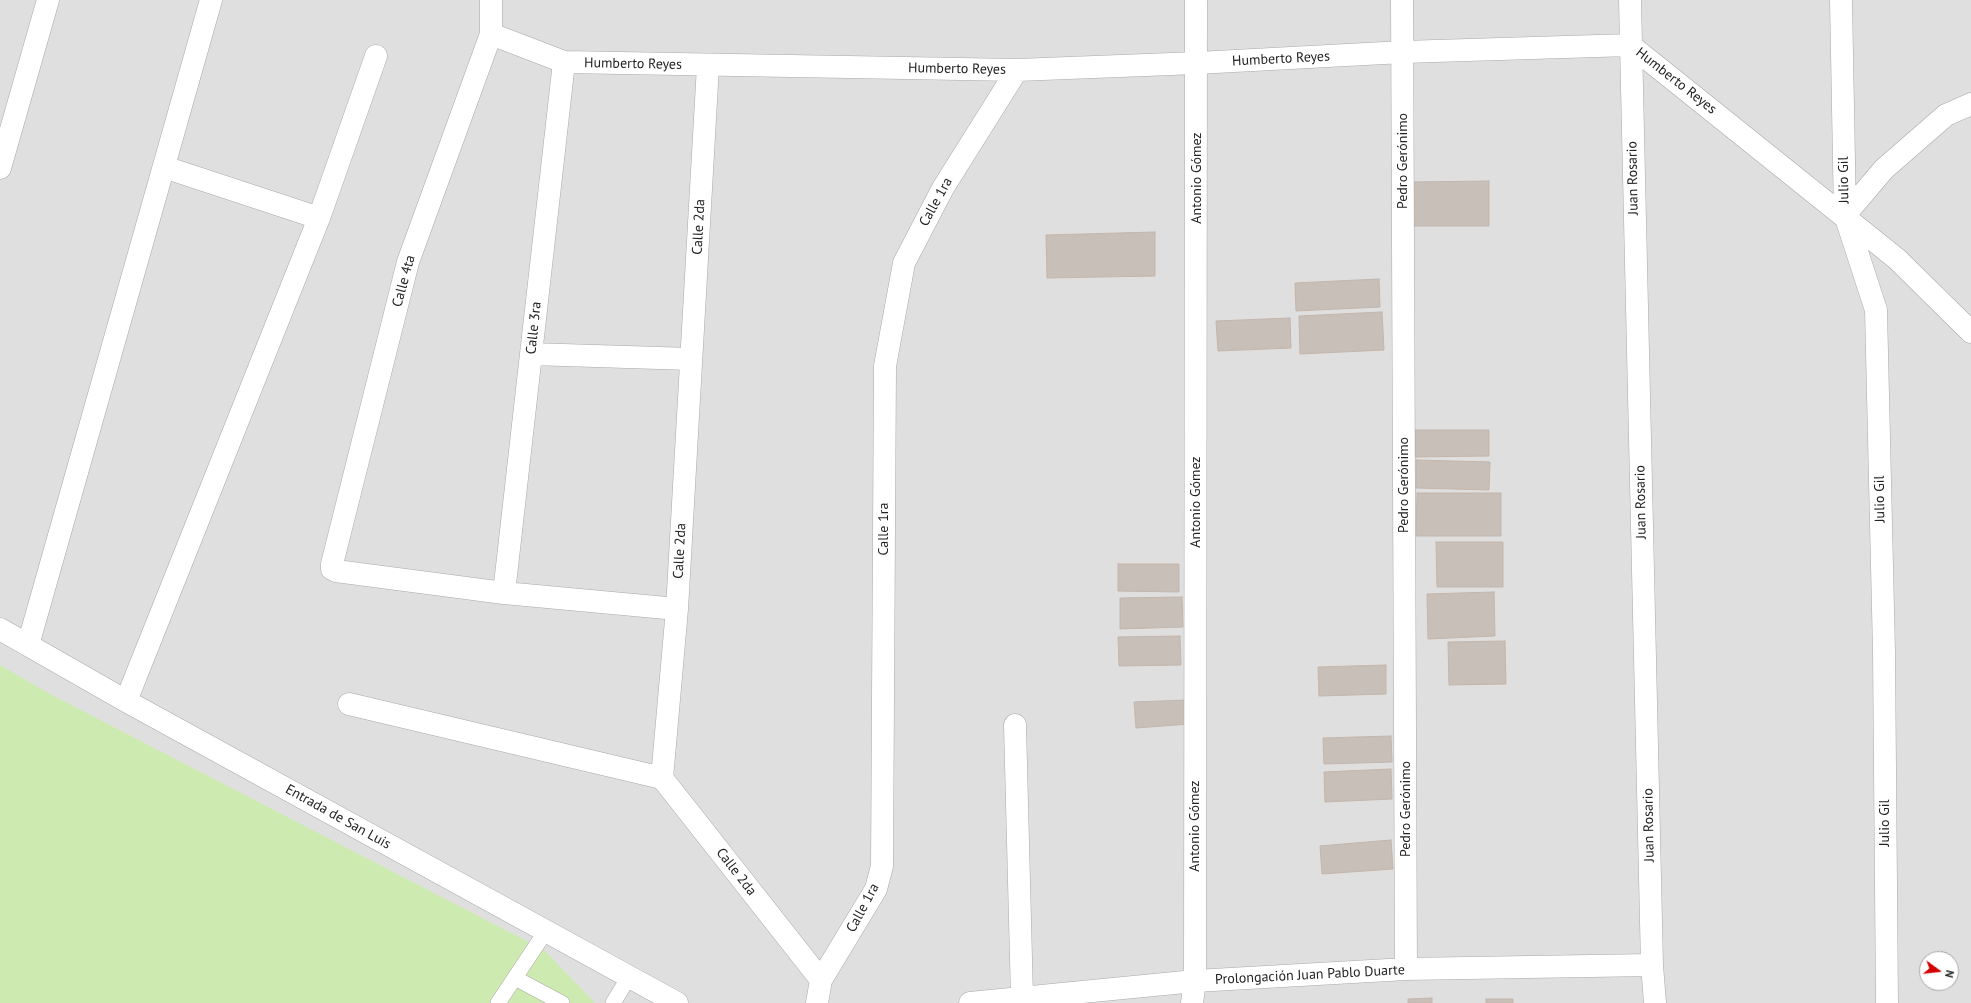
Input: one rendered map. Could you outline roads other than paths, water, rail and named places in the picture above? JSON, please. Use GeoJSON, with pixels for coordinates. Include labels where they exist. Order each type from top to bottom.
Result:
{"type":"FeatureCollection","features":[{"type":"Feature","properties":{"kind":"street"},"geometry":{"type":"LineString","coordinates":[[0,168],[4,141],[48,0]]}},
{"type":"Feature","properties":{"kind":"street"},"geometry":{"type":"LineString","coordinates":[[28,645],[211,0]]}},
{"type":"Feature","properties":{"kind":"street","name":"Calle 4ta"},"geometry":{"type":"LineString","coordinates":[[491,0],[490,34],[408,262],[332,568],[336,571],[504,593]]}},
{"type":"Feature","properties":{"kind":"street","name":"Antonio Gómez"},"geometry":{"type":"LineString","coordinates":[[1192,1003],[1195,981],[1196,0]]}},
{"type":"Feature","properties":{"kind":"street","name":"Pedro Gerónimo"},"geometry":{"type":"LineString","coordinates":[[1402,0],[1406,969]]}},
{"type":"Feature","properties":{"kind":"street","name":"Juan Rosario"},"geometry":{"type":"LineString","coordinates":[[1630,0],[1652,965],[1655,1003]]}},
{"type":"Feature","properties":{"kind":"street","name":"Julio Gil"},"geometry":{"type":"LineString","coordinates":[[1841,0],[1845,215],[1876,310],[1884,652],[1887,1003]]}},
{"type":"Feature","properties":{"kind":"street","name":"Humberto Reyes"},"geometry":{"type":"LineString","coordinates":[[490,34],[564,62],[708,66],[1017,70],[1197,63],[1403,52],[1630,45],[1845,215],[1898,259],[1971,332]]}},
{"type":"Feature","properties":{"kind":"street"},"geometry":{"type":"LineString","coordinates":[[126,701],[318,218],[376,56]]}},
{"type":"Feature","properties":{"kind":"street","name":"Calle 3ra"},"geometry":{"type":"LineString","coordinates":[[504,593],[564,62]]}},
{"type":"Feature","properties":{"kind":"street","name":"Calle 2da"},"geometry":{"type":"LineString","coordinates":[[708,66],[677,609],[662,778],[821,980]]}},
{"type":"Feature","properties":{"kind":"street","name":"Calle 1ra"},"geometry":{"type":"LineString","coordinates":[[817,1003],[821,980],[876,889],[882,866],[885,366],[904,263],[943,188],[1017,70]]}},
{"type":"Feature","properties":{"kind":"street"},"geometry":{"type":"LineString","coordinates":[[1845,215],[1884,169],[1946,115],[1971,104]]}},
{"type":"Feature","properties":{"kind":"street"},"geometry":{"type":"LineString","coordinates":[[164,167],[318,218]]}},
{"type":"Feature","properties":{"kind":"street"},"geometry":{"type":"LineString","coordinates":[[531,354],[691,359]]}},
{"type":"Feature","properties":{"kind":"street"},"geometry":{"type":"LineString","coordinates":[[504,593],[677,609]]}},
{"type":"Feature","properties":{"kind":"street","name":"Entrada de San Luis"},"geometry":{"type":"LineString","coordinates":[[0,629],[126,701],[677,1003]]}},
{"type":"Feature","properties":{"kind":"street"},"geometry":{"type":"LineString","coordinates":[[349,704],[662,778]]}},
{"type":"Feature","properties":{"kind":"street"},"geometry":{"type":"LineString","coordinates":[[1015,725],[1022,998]]}},
{"type":"Feature","properties":{"kind":"street","name":"Prolongación Juan Pablo Duarte"},"geometry":{"type":"LineString","coordinates":[[970,1003],[1195,981],[1406,969],[1652,965]]}},
{"type":"Feature","properties":{"kind":"lane"},"geometry":{"type":"LineString","coordinates":[[498,1003],[546,931]]}},
{"type":"Feature","properties":{"kind":"lane"},"geometry":{"type":"LineString","coordinates":[[613,1003],[629,977]]}},
{"type":"Feature","properties":{"kind":"lane"},"geometry":{"type":"LineString","coordinates":[[515,978],[562,1003]]}}]}
